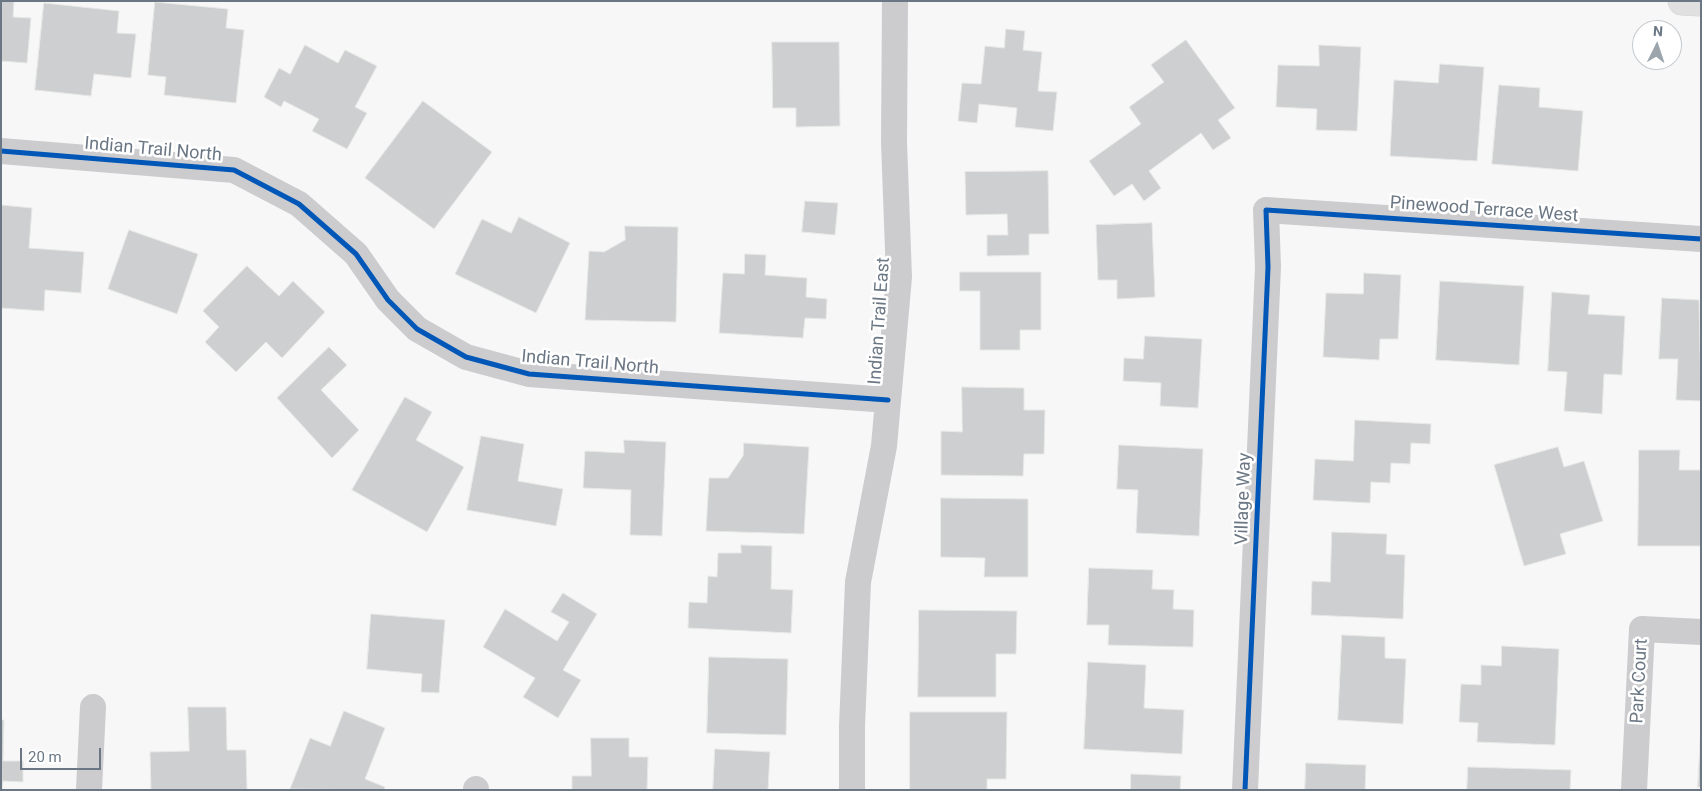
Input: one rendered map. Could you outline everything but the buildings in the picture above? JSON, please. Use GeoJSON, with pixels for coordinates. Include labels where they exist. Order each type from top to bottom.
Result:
{"type":"FeatureCollection","features":[{"type":"Feature","properties":{"kind":"main road"},"geometry":{"type":"LineString","coordinates":[[1682,1],[1701,2]]}},
{"type":"Feature","properties":{"kind":"street","name":"Indian Trail East"},"geometry":{"type":"LineString","coordinates":[[852,790],[852,726],[858,582],[884,446],[898,277],[897,179],[894,142],[895,1]]}},
{"type":"Feature","properties":{"kind":"street","name":"Indian Trail North"},"geometry":{"type":"LineString","coordinates":[[1,151],[234,170],[300,204],[356,254],[388,300],[417,329],[466,357],[530,374],[888,400]]}},
{"type":"Feature","properties":{"kind":"street","name":"Pinewood Terrace West"},"geometry":{"type":"LineString","coordinates":[[1266,210],[1701,239]]}},
{"type":"Feature","properties":{"kind":"street","name":"Village Way"},"geometry":{"type":"LineString","coordinates":[[1245,790],[1268,267],[1266,210]]}},
{"type":"Feature","properties":{"kind":"street","name":"Park Court"},"geometry":{"type":"LineString","coordinates":[[1634,790],[1642,629],[1701,632]]}},
{"type":"Feature","properties":{"kind":"street"},"geometry":{"type":"LineString","coordinates":[[89,790],[93,707]]}},
{"type":"Feature","properties":{"kind":"cycle path"},"geometry":{"type":"LineString","coordinates":[[1,151],[234,170],[299,204],[356,254],[388,300],[417,329],[466,357],[529,374],[888,400]]}},
{"type":"Feature","properties":{"kind":"cycle path"},"geometry":{"type":"LineString","coordinates":[[1245,790],[1268,267],[1266,210],[1701,239]]}}]}
